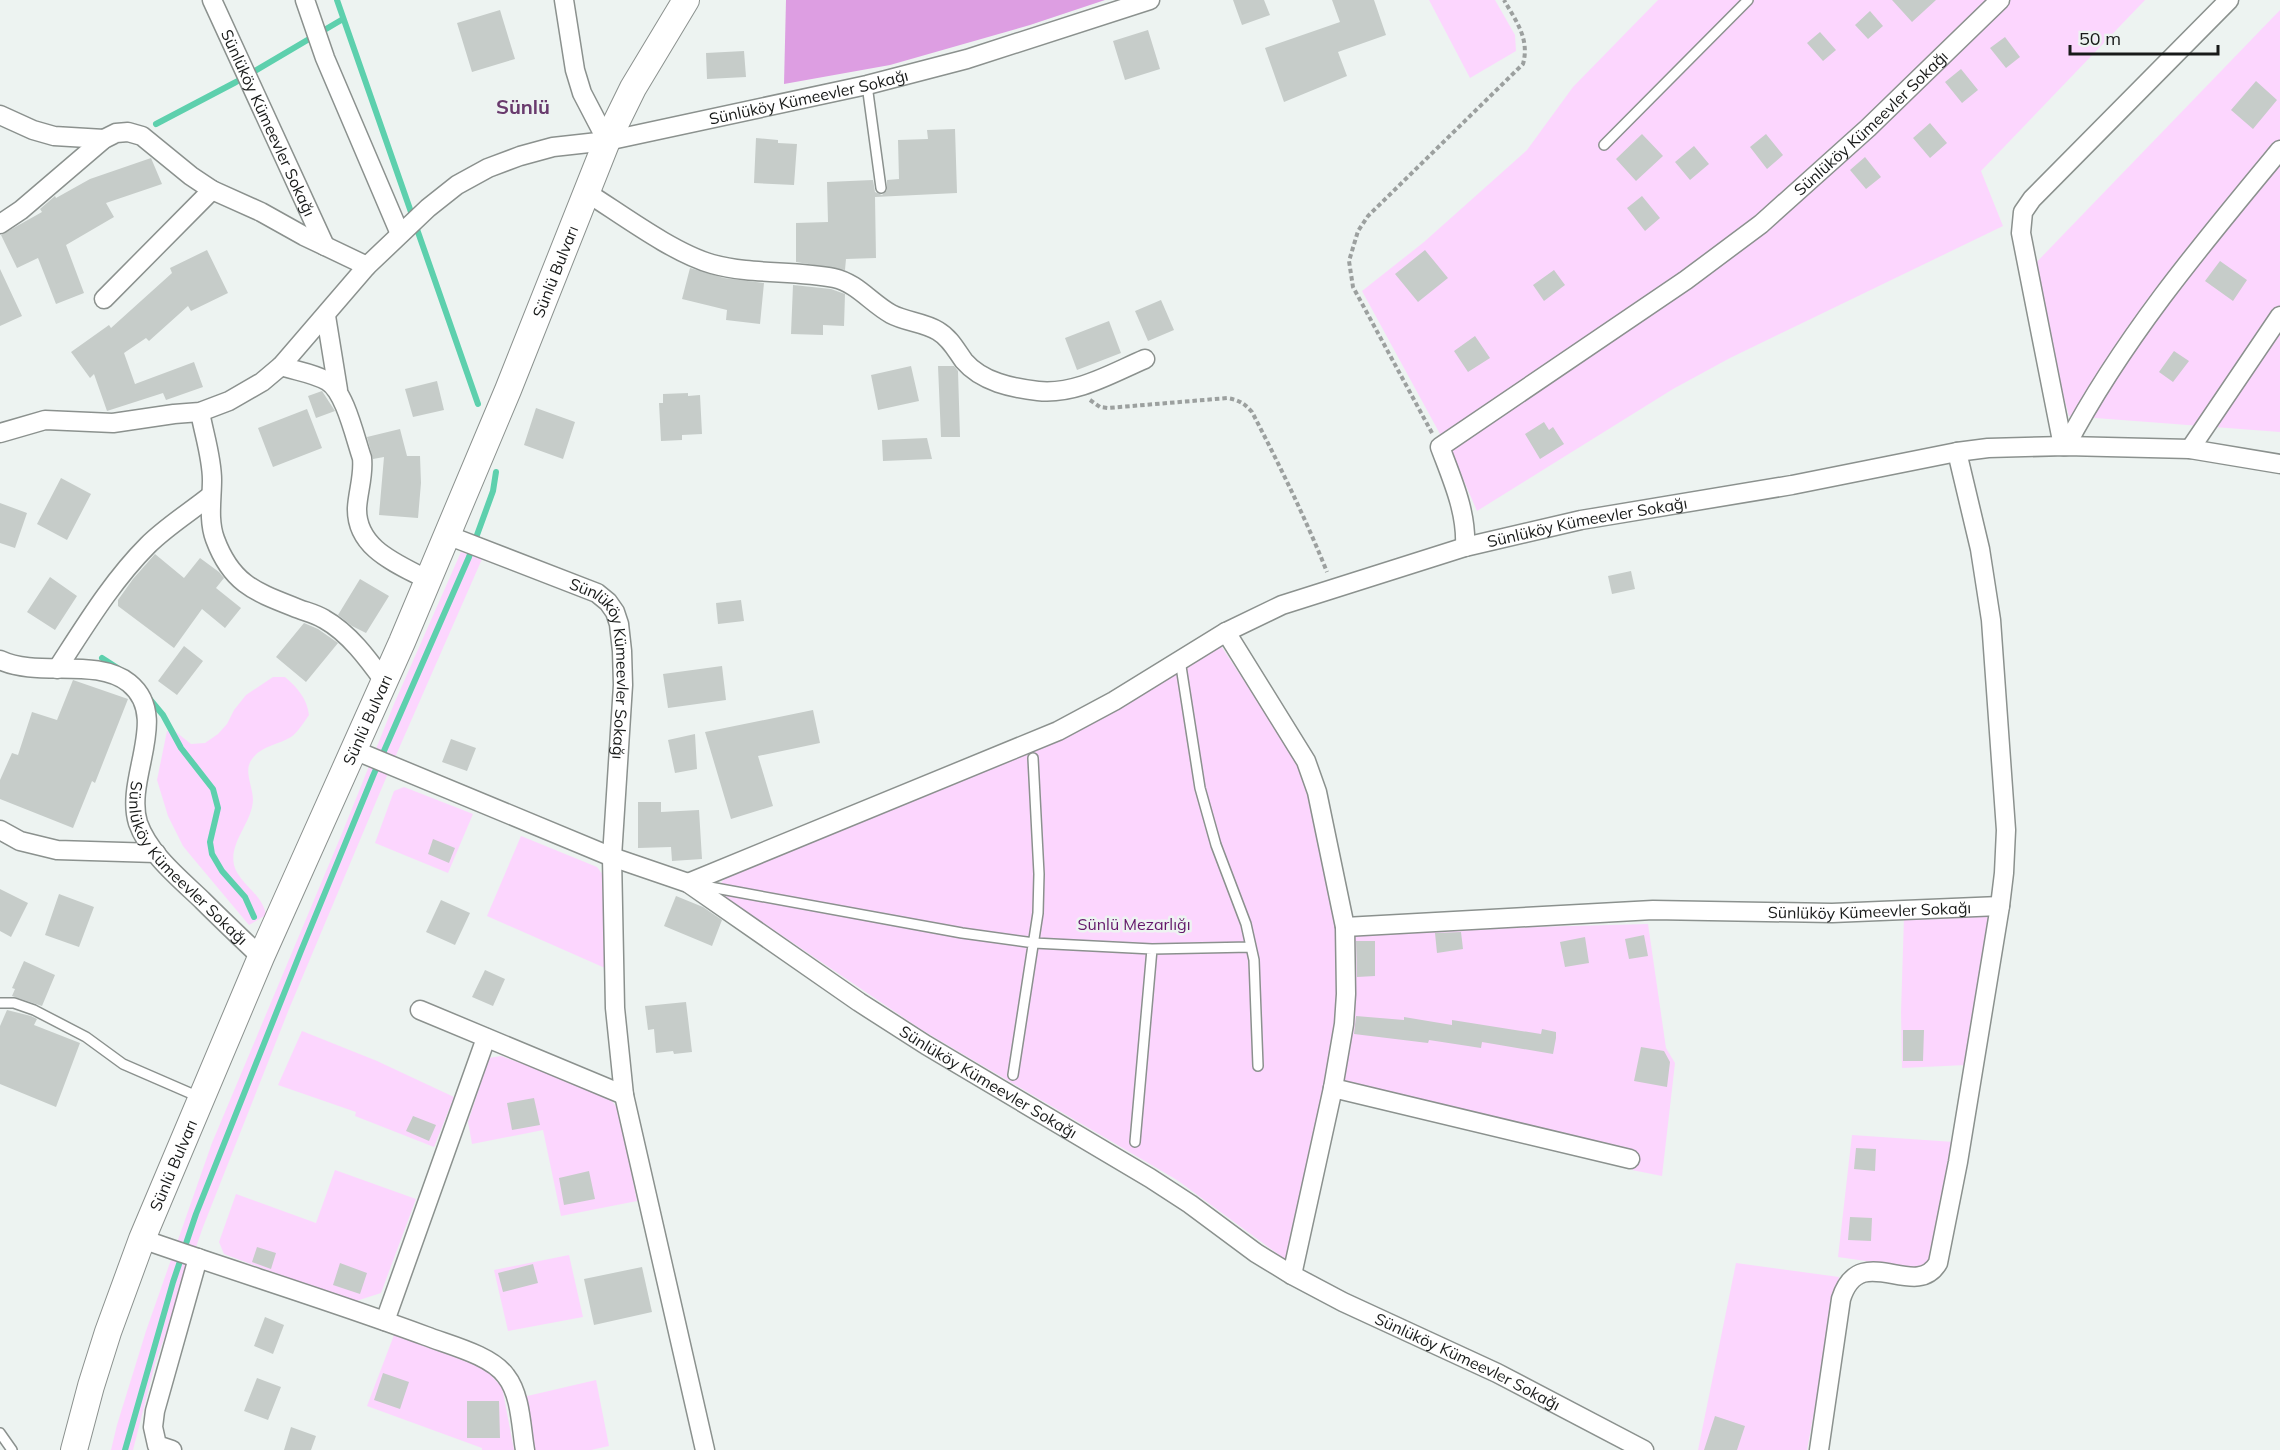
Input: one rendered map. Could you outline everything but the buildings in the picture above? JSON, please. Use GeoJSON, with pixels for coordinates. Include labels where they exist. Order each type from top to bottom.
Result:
{"type":"FeatureCollection","features":[{"type":"Feature","properties":{"kind":"main road","name":"Sünlü Bulvarı"},"geometry":{"type":"LineString","coordinates":[[74,1450],[108,1332],[142,1239],[261,957],[447,536],[607,141],[633,88],[686,0]]}},
{"type":"Feature","properties":{"kind":"street","name":"Sünlüköy Kümeevler Sokağı"},"geometry":{"type":"LineString","coordinates":[[212,0],[325,246]]}},
{"type":"Feature","properties":{"kind":"street"},"geometry":{"type":"LineString","coordinates":[[304,0],[325,58],[400,234]]}},
{"type":"Feature","properties":{"kind":"street"},"geometry":{"type":"LineString","coordinates":[[564,0],[575,70],[582,93],[607,141]]}},
{"type":"Feature","properties":{"kind":"street","name":"Sünlüköy Kümeevler Sokağı"},"geometry":{"type":"LineString","coordinates":[[0,433],[45,420],[113,423],[200,412],[230,401],[262,382],[281,366],[367,266],[428,208],[457,185],[488,168],[553,147],[607,141],[867,85],[967,59],[1150,0]]}},
{"type":"Feature","properties":{"kind":"street","name":"Sünlüköy Kümeevler Sokağı"},"geometry":{"type":"LineString","coordinates":[[1440,447],[1686,280],[1761,224],[1868,128],[2000,0]]}},
{"type":"Feature","properties":{"kind":"street"},"geometry":{"type":"LineString","coordinates":[[2065,446],[2021,233],[2023,212],[2040,191],[2229,0]]}},
{"type":"Feature","properties":{"kind":"street","name":"Sünlüköy Kümeevler Sokağı"},"geometry":{"type":"LineString","coordinates":[[0,115],[33,130],[54,136],[104,139]]}},
{"type":"Feature","properties":{"kind":"street","name":"Sünlüköy Kümeevler Sokağı"},"geometry":{"type":"LineString","coordinates":[[0,225],[21,210],[104,139],[116,133],[128,132],[142,136],[212,190],[261,212],[367,266]]}},
{"type":"Feature","properties":{"kind":"street"},"geometry":{"type":"LineString","coordinates":[[2065,446],[2086,408],[2126,347],[2280,150]]}},
{"type":"Feature","properties":{"kind":"street"},"geometry":{"type":"LineString","coordinates":[[104,299],[212,190]]}},
{"type":"Feature","properties":{"kind":"street"},"geometry":{"type":"LineString","coordinates":[[586,192],[672,246],[712,264],[758,271],[819,275],[846,282],[890,313],[935,329],[946,336],[966,363],[981,376],[996,383],[1039,391],[1061,391],[1145,358]]}},
{"type":"Feature","properties":{"kind":"street"},"geometry":{"type":"LineString","coordinates":[[326,316],[338,390],[362,458],[363,469],[357,510],[360,529],[378,553],[428,580]]}},
{"type":"Feature","properties":{"kind":"street"},"geometry":{"type":"LineString","coordinates":[[2190,449],[2280,316]]}},
{"type":"Feature","properties":{"kind":"street"},"geometry":{"type":"LineString","coordinates":[[281,366],[318,377],[329,382],[338,390]]}},
{"type":"Feature","properties":{"kind":"street"},"geometry":{"type":"LineString","coordinates":[[200,412],[212,478],[210,496],[214,536],[224,560],[234,575],[251,589],[323,618],[340,630],[367,658],[384,681]]}},
{"type":"Feature","properties":{"kind":"street","name":"Sünlüköy Kümeevler Sokağı"},"geometry":{"type":"LineString","coordinates":[[688,883],[1058,731],[1226,632],[1282,605],[1465,547],[1581,519],[1792,485],[1957,452],[1988,448],[2065,446],[2190,449],[2280,464]]}},
{"type":"Feature","properties":{"kind":"street"},"geometry":{"type":"LineString","coordinates":[[1440,447],[1454,483],[1465,522],[1465,547]]}},
{"type":"Feature","properties":{"kind":"street"},"geometry":{"type":"LineString","coordinates":[[1819,1450],[1841,1299],[1848,1283],[1855,1275],[1873,1271],[1918,1277],[1933,1271],[1938,1263],[1958,1162],[2000,906],[2006,830],[1991,620],[1980,549],[1957,452]]}},
{"type":"Feature","properties":{"kind":"street"},"geometry":{"type":"LineString","coordinates":[[57,669],[107,594],[135,559],[150,543],[210,496]]}},
{"type":"Feature","properties":{"kind":"street","name":"Sünlüköy Kümeevler Sokağı"},"geometry":{"type":"LineString","coordinates":[[447,536],[597,593],[608,602],[619,624],[623,685],[612,857],[615,1008],[624,1095],[705,1450]]}},
{"type":"Feature","properties":{"kind":"street"},"geometry":{"type":"LineString","coordinates":[[1226,632],[1306,761],[1317,792],[1345,927],[1346,1011],[1333,1089],[1292,1275]]}},
{"type":"Feature","properties":{"kind":"street","name":"Sünlüköy Kümeevler Sokağı"},"geometry":{"type":"LineString","coordinates":[[0,660],[15,665],[95,671],[115,675],[139,694],[145,707],[147,721],[135,790],[138,823],[156,853],[169,869],[261,957]]}},
{"type":"Feature","properties":{"kind":"street","name":"Sünlüköy Kümeevler Sokağı"},"geometry":{"type":"LineString","coordinates":[[354,750],[612,857],[688,883],[907,1033],[1008,1096],[1150,1178],[1292,1275],[1343,1302],[1497,1373],[1644,1450]]}},
{"type":"Feature","properties":{"kind":"street"},"geometry":{"type":"LineString","coordinates":[[0,830],[20,841],[57,850],[156,853]]}},
{"type":"Feature","properties":{"kind":"street","name":"Sünlüköy Kümeevler Sokağı"},"geometry":{"type":"LineString","coordinates":[[1345,927],[1653,910],[1842,913],[2000,906]]}},
{"type":"Feature","properties":{"kind":"street"},"geometry":{"type":"LineString","coordinates":[[420,1010],[624,1095]]}},
{"type":"Feature","properties":{"kind":"street"},"geometry":{"type":"LineString","coordinates":[[385,1321],[486,1038]]}},
{"type":"Feature","properties":{"kind":"street"},"geometry":{"type":"LineString","coordinates":[[1333,1089],[1630,1159]]}},
{"type":"Feature","properties":{"kind":"street"},"geometry":{"type":"LineString","coordinates":[[142,1239],[385,1321],[483,1358],[506,1375],[513,1389],[525,1450]]}},
{"type":"Feature","properties":{"kind":"street"},"geometry":{"type":"LineString","coordinates":[[164,1447],[153,1427],[155,1411],[198,1258]]}},
{"type":"Feature","properties":{"kind":"lane"},"geometry":{"type":"LineString","coordinates":[[1605,145],[1748,0]]}},
{"type":"Feature","properties":{"kind":"lane"},"geometry":{"type":"LineString","coordinates":[[867,85],[881,188]]}},
{"type":"Feature","properties":{"kind":"lane"},"geometry":{"type":"LineString","coordinates":[[1180,660],[1203,797],[1216,845],[1246,924],[1256,973],[1258,1066]]}},
{"type":"Feature","properties":{"kind":"lane"},"geometry":{"type":"LineString","coordinates":[[1013,1075],[1034,944],[1039,884],[1032,758]]}},
{"type":"Feature","properties":{"kind":"lane"},"geometry":{"type":"LineString","coordinates":[[688,883],[1034,944],[1152,949],[1251,947]]}},
{"type":"Feature","properties":{"kind":"lane"},"geometry":{"type":"LineString","coordinates":[[1135,1142],[1152,949]]}},
{"type":"Feature","properties":{"kind":"lane"},"geometry":{"type":"LineString","coordinates":[[0,1003],[14,1003],[34,1010],[86,1036],[123,1064],[202,1099]]}},
{"type":"Feature","properties":{"kind":"lane"},"geometry":{"type":"LineString","coordinates":[[0,1433],[12,1450]]}},
{"type":"Feature","properties":{"kind":"path"},"geometry":{"type":"LineString","coordinates":[[1440,447],[1359,302],[1349,274],[1348,261],[1358,231],[1368,216],[1523,64],[1526,52],[1525,39],[1504,0]]}},
{"type":"Feature","properties":{"kind":"path"},"geometry":{"type":"LineString","coordinates":[[1076,387],[1091,402],[1108,408],[1211,398],[1238,400],[1245,404],[1252,412],[1312,534],[1334,587]]}},
{"type":"Feature","properties":{"kind":"green space"},"geometry":{"type":"Polygon","coordinates":[[[1429,0],[1495,0],[1515,35],[1516,51],[1470,78],[1429,0]]]}},
{"type":"Feature","properties":{"kind":"green space"},"geometry":{"type":"Polygon","coordinates":[[[1658,0],[2145,0],[1981,171],[2003,226],[1730,358],[1673,389],[1477,511],[1451,451],[1362,291],[1424,242],[1527,150],[1573,87],[1658,0]]]}},
{"type":"Feature","properties":{"kind":"green space"},"geometry":{"type":"Polygon","coordinates":[[[2280,10],[2280,432],[2069,416],[2029,270],[2280,10]]]}},
{"type":"Feature","properties":{"kind":"green space"},"geometry":{"type":"Polygon","coordinates":[[[461,552],[482,559],[386,778],[289,1009],[203,1227],[155,1364],[133,1450],[111,1450],[146,1331],[212,1143],[394,704],[461,552]]]}},
{"type":"Feature","properties":{"kind":"green space","name":"Sünlü Mezarlığı"},"geometry":{"type":"Polygon","coordinates":[[[1221,646],[1302,768],[1326,865],[1335,926],[1338,1011],[1294,1240],[1286,1260],[1177,1180],[922,1030],[716,891],[725,877],[1104,716],[1221,646]]]}},
{"type":"Feature","properties":{"kind":"green space"},"geometry":{"type":"Polygon","coordinates":[[[273,677],[285,677],[294,685],[304,699],[309,715],[294,735],[260,751],[249,764],[248,774],[253,795],[252,808],[233,857],[237,872],[260,901],[266,915],[249,925],[183,846],[168,816],[157,780],[167,731],[176,732],[191,744],[205,743],[227,724],[234,710],[246,695],[273,677]]]}},
{"type":"Feature","properties":{"kind":"green space"},"geometry":{"type":"Polygon","coordinates":[[[404,787],[473,814],[448,873],[375,843],[394,791],[404,787]]]}},
{"type":"Feature","properties":{"kind":"green space"},"geometry":{"type":"Polygon","coordinates":[[[521,836],[597,867],[606,879],[605,968],[487,916],[521,836]]]}},
{"type":"Feature","properties":{"kind":"green space"},"geometry":{"type":"Polygon","coordinates":[[[1990,915],[1966,1065],[1902,1068],[1904,917],[1990,915]]]}},
{"type":"Feature","properties":{"kind":"green space"},"geometry":{"type":"Polygon","coordinates":[[[1648,924],[1666,1048],[1675,1063],[1662,1176],[1632,1170],[1636,1153],[1339,1083],[1350,936],[1464,929],[1648,924]]]}},
{"type":"Feature","properties":{"kind":"green space"},"geometry":{"type":"Polygon","coordinates":[[[302,1031],[377,1061],[454,1097],[434,1147],[355,1116],[356,1112],[278,1085],[302,1031]]]}},
{"type":"Feature","properties":{"kind":"green space"},"geometry":{"type":"Polygon","coordinates":[[[501,1056],[607,1094],[619,1111],[637,1201],[561,1216],[543,1130],[472,1144],[468,1122],[489,1058],[501,1056]]]}},
{"type":"Feature","properties":{"kind":"green space"},"geometry":{"type":"Polygon","coordinates":[[[1852,1135],[1954,1142],[1931,1257],[1926,1266],[1914,1268],[1838,1257],[1852,1135]]]}},
{"type":"Feature","properties":{"kind":"green space"},"geometry":{"type":"Polygon","coordinates":[[[335,1170],[416,1199],[381,1293],[353,1302],[224,1254],[219,1242],[236,1194],[316,1223],[335,1170]]]}},
{"type":"Feature","properties":{"kind":"green space"},"geometry":{"type":"Polygon","coordinates":[[[569,1255],[583,1317],[508,1331],[494,1270],[569,1255]]]}},
{"type":"Feature","properties":{"kind":"green space"},"geometry":{"type":"Polygon","coordinates":[[[1736,1263],[1839,1277],[1807,1450],[1698,1450],[1736,1263]]]}},
{"type":"Feature","properties":{"kind":"green space"},"geometry":{"type":"Polygon","coordinates":[[[394,1335],[484,1368],[502,1387],[514,1450],[482,1450],[482,1448],[367,1406],[394,1335]]]}},
{"type":"Feature","properties":{"kind":"green space"},"geometry":{"type":"Polygon","coordinates":[[[596,1380],[609,1446],[591,1450],[533,1450],[523,1397],[596,1380]]]}},
{"type":"Feature","properties":{"kind":"shaded area"},"geometry":{"type":"Polygon","coordinates":[[[786,0],[1105,0],[1030,25],[890,65],[784,84],[786,0]]]}},
{"type":"Feature","properties":{"kind":"waterway"},"geometry":{"type":"LineString","coordinates":[[337,0],[478,404]]}},
{"type":"Feature","properties":{"kind":"waterway"},"geometry":{"type":"LineString","coordinates":[[156,124],[236,82],[343,19]]}},
{"type":"Feature","properties":{"kind":"waterway"},"geometry":{"type":"LineString","coordinates":[[125,1450],[173,1282],[196,1214],[373,776],[469,557],[493,491],[496,472]]}},
{"type":"Feature","properties":{"kind":"waterway"},"geometry":{"type":"LineString","coordinates":[[102,658],[119,669]]}},
{"type":"Feature","properties":{"kind":"waterway"},"geometry":{"type":"LineString","coordinates":[[148,697],[163,715],[181,748],[213,789],[218,808],[210,842],[212,854],[222,871],[245,897],[254,917]]}},
{"type":"Feature","properties":{"kind":"district","name":"Sünlü"},"geometry":{"type":"Point","coordinates":[523,106]}}]}
